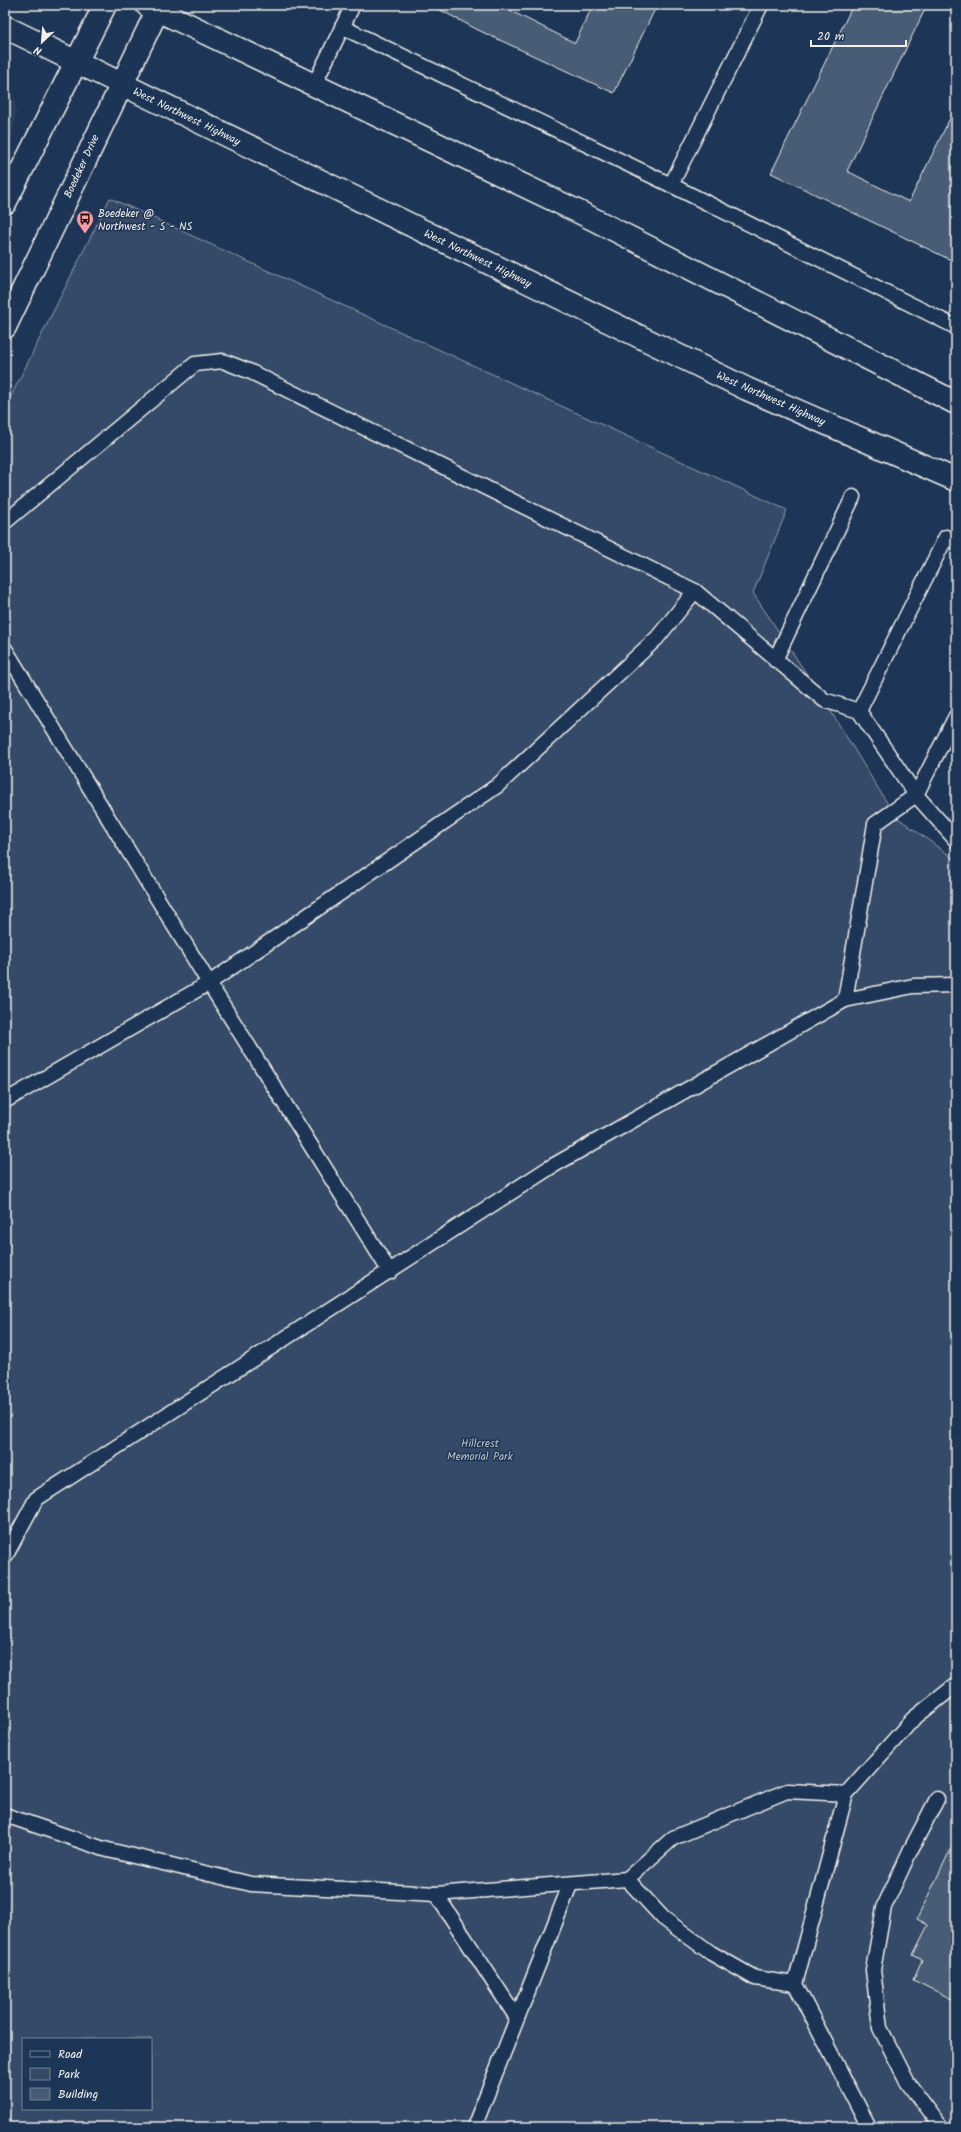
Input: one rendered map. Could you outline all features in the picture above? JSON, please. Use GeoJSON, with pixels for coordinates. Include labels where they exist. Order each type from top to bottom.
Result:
{"type":"FeatureCollection","features":[{"type":"Feature","properties":{"kind":"main road"},"geometry":{"type":"LineString","coordinates":[[5,204],[105,5]]}},
{"type":"Feature","properties":{"kind":"main road"},"geometry":{"type":"LineString","coordinates":[[155,7],[583,214],[956,403]]}},
{"type":"Feature","properties":{"kind":"main road","name":"Boedeker Drive"},"geometry":{"type":"LineString","coordinates":[[5,327],[121,84],[155,7]]}},
{"type":"Feature","properties":{"kind":"main road","name":"West Northwest Highway"},"geometry":{"type":"LineString","coordinates":[[5,27],[747,388],[956,480]]}},
{"type":"Feature","properties":{"kind":"lane"},"geometry":{"type":"LineString","coordinates":[[314,85],[353,5]]}},
{"type":"Feature","properties":{"kind":"lane"},"geometry":{"type":"LineString","coordinates":[[671,186],[761,5]]}},
{"type":"Feature","properties":{"kind":"lane"},"geometry":{"type":"LineString","coordinates":[[342,27],[671,186],[956,328]]}},
{"type":"Feature","properties":{"kind":"lane"},"geometry":{"type":"LineString","coordinates":[[5,522],[195,364],[224,360],[695,591],[824,700],[859,711],[916,795],[956,840]]}},
{"type":"Feature","properties":{"kind":"lane"},"geometry":{"type":"LineString","coordinates":[[776,660],[853,497]]}},
{"type":"Feature","properties":{"kind":"lane"},"geometry":{"type":"LineString","coordinates":[[859,711],[951,540]]}},
{"type":"Feature","properties":{"kind":"lane"},"geometry":{"type":"LineString","coordinates":[[5,1101],[210,983],[497,786],[657,638],[695,591]]}},
{"type":"Feature","properties":{"kind":"lane"},"geometry":{"type":"LineString","coordinates":[[5,649],[390,1272]]}},
{"type":"Feature","properties":{"kind":"lane"},"geometry":{"type":"LineString","coordinates":[[845,1000],[875,824],[916,795],[956,716]]}},
{"type":"Feature","properties":{"kind":"lane"},"geometry":{"type":"LineString","coordinates":[[5,1557],[36,1499],[549,1168],[845,1000],[913,986],[956,985]]}},
{"type":"Feature","properties":{"kind":"lane"},"geometry":{"type":"LineString","coordinates":[[869,2127],[795,1984],[846,1794],[913,1719],[956,1685]]}},
{"type":"Feature","properties":{"kind":"lane"},"geometry":{"type":"LineString","coordinates":[[5,1815],[104,1849],[251,1884],[436,1894],[627,1880],[673,1838],[787,1791],[846,1794]]}},
{"type":"Feature","properties":{"kind":"lane"},"geometry":{"type":"LineString","coordinates":[[937,1799],[910,1851],[884,1907],[873,1970],[880,2028],[908,2084],[941,2127]]}},
{"type":"Feature","properties":{"kind":"lane"},"geometry":{"type":"LineString","coordinates":[[627,1880],[663,1918],[711,1953],[755,1978],[795,1984]]}},
{"type":"Feature","properties":{"kind":"lane"},"geometry":{"type":"LineString","coordinates":[[474,2127],[570,1885]]}},
{"type":"Feature","properties":{"kind":"lane"},"geometry":{"type":"LineString","coordinates":[[436,1894],[517,2018]]}},
{"type":"Feature","properties":{"kind":"shaded area"},"geometry":{"type":"Polygon","coordinates":[[[5,84],[12,94],[16,106],[15,121],[10,143],[5,154],[5,84]]]}},
{"type":"Feature","properties":{"kind":"green space","name":"Hillcrest Memorial Park"},"geometry":{"type":"Polygon","coordinates":[[[110,198],[787,510],[753,593],[824,700],[895,816],[956,860],[956,2127],[5,2127],[5,408],[110,198]]]}},
{"type":"Feature","properties":{"kind":"building"},"geometry":{"type":"Polygon","coordinates":[[[431,5],[514,5],[511,11],[575,43],[593,5],[657,5],[614,93],[478,30],[431,5]]]}},
{"type":"Feature","properties":{"kind":"building"},"geometry":{"type":"Polygon","coordinates":[[[853,5],[927,5],[847,171],[909,202],[956,106],[955,262],[771,173],[853,5]]]}},
{"type":"Feature","properties":{"kind":"building"},"geometry":{"type":"Polygon","coordinates":[[[956,1838],[956,2001],[913,1980],[922,1960],[913,1955],[928,1925],[917,1919],[956,1838]]]}},
{"type":"Feature","properties":{"kind":"place","name":"Boedeker @ Northwest - S - NS"},"geometry":{"type":"Point","coordinates":[85,234]}}]}
